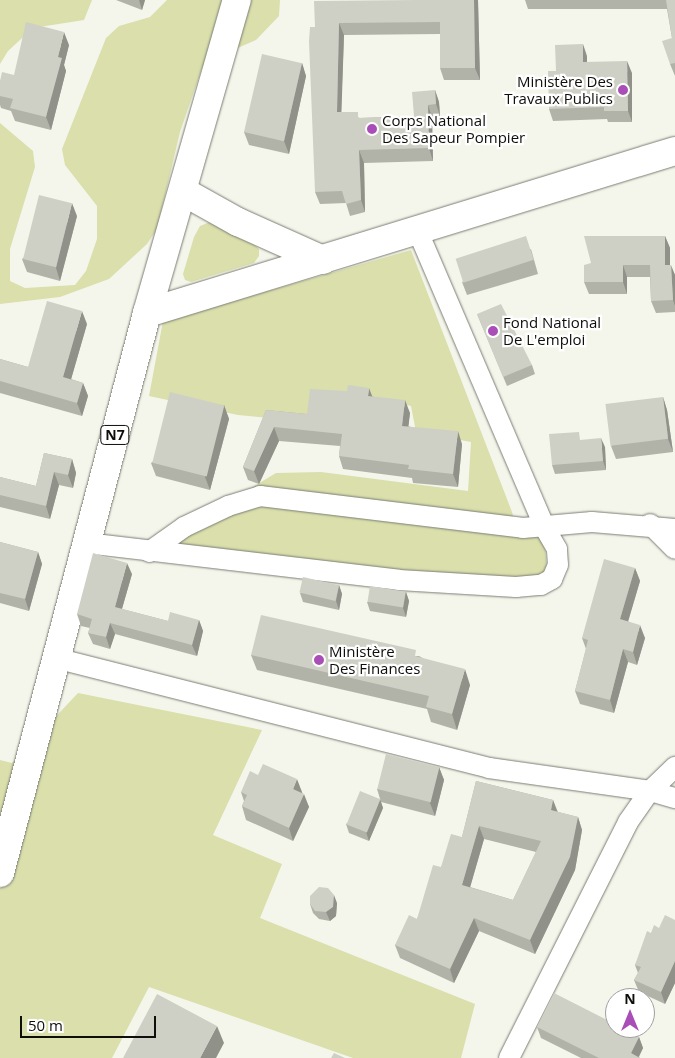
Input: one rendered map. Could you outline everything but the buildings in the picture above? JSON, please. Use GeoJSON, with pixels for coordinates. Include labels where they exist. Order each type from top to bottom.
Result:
{"type":"FeatureCollection","features":[{"type":"Feature","properties":{"kind":"main road","name":"N7"},"geometry":{"type":"LineString","coordinates":[[0,873],[147,313],[184,192],[237,0]]}},
{"type":"Feature","properties":{"kind":"main road"},"geometry":{"type":"LineString","coordinates":[[147,313],[418,232],[675,151]]}},
{"type":"Feature","properties":{"kind":"main road"},"geometry":{"type":"LineString","coordinates":[[184,192],[238,222],[323,260]]}},
{"type":"Feature","properties":{"kind":"street"},"geometry":{"type":"LineString","coordinates":[[86,544],[399,580],[516,587],[541,585],[552,579],[559,557],[418,232]]}},
{"type":"Feature","properties":{"kind":"street"},"geometry":{"type":"LineString","coordinates":[[149,552],[184,528],[228,506],[260,496],[545,528],[592,522],[650,524],[675,529]]}},
{"type":"Feature","properties":{"kind":"street"},"geometry":{"type":"LineString","coordinates":[[650,524],[675,549]]}},
{"type":"Feature","properties":{"kind":"street"},"geometry":{"type":"LineString","coordinates":[[55,658],[489,768],[650,791],[675,798]]}},
{"type":"Feature","properties":{"kind":"street"},"geometry":{"type":"LineString","coordinates":[[509,1058],[628,822],[650,791],[675,768]]}},
{"type":"Feature","properties":{"kind":"green space"},"geometry":{"type":"Polygon","coordinates":[[[0,0],[92,0],[84,20],[33,28],[8,51],[0,64],[0,0]]]}},
{"type":"Feature","properties":{"kind":"green space"},"geometry":{"type":"Polygon","coordinates":[[[167,0],[280,0],[279,16],[256,40],[210,60],[202,68],[180,132],[157,229],[147,244],[109,279],[60,297],[0,304],[0,123],[33,151],[35,167],[10,249],[10,281],[25,288],[75,285],[86,271],[97,239],[97,206],[65,165],[62,149],[106,38],[119,26],[150,17],[167,0]]]}},
{"type":"Feature","properties":{"kind":"green space"},"geometry":{"type":"Polygon","coordinates":[[[210,222],[250,241],[259,249],[259,256],[254,263],[191,282],[185,280],[183,274],[194,237],[200,226],[210,222]]]}},
{"type":"Feature","properties":{"kind":"green space"},"geometry":{"type":"Polygon","coordinates":[[[411,250],[512,512],[516,529],[544,530],[547,572],[518,585],[149,550],[276,473],[321,472],[468,491],[471,442],[416,432],[411,406],[358,393],[307,422],[238,415],[149,396],[163,321],[411,250]]]}},
{"type":"Feature","properties":{"kind":"green space"},"geometry":{"type":"Polygon","coordinates":[[[78,693],[262,730],[213,835],[282,864],[260,918],[475,1004],[461,1058],[353,1058],[149,987],[112,1058],[0,1058],[0,760],[12,763],[78,693]]]}},
{"type":"Feature","properties":{"kind":"place","name":"Ministère Des Travaux Publics"},"geometry":{"type":"Point","coordinates":[623,90]}},
{"type":"Feature","properties":{"kind":"place","name":"Corps National Des Sapeur Pompier"},"geometry":{"type":"Point","coordinates":[372,129]}},
{"type":"Feature","properties":{"kind":"place","name":"Fond National De L'emploi"},"geometry":{"type":"Point","coordinates":[493,331]}},
{"type":"Feature","properties":{"kind":"place","name":"Ministère Des Finances"},"geometry":{"type":"Point","coordinates":[319,660]}}]}
